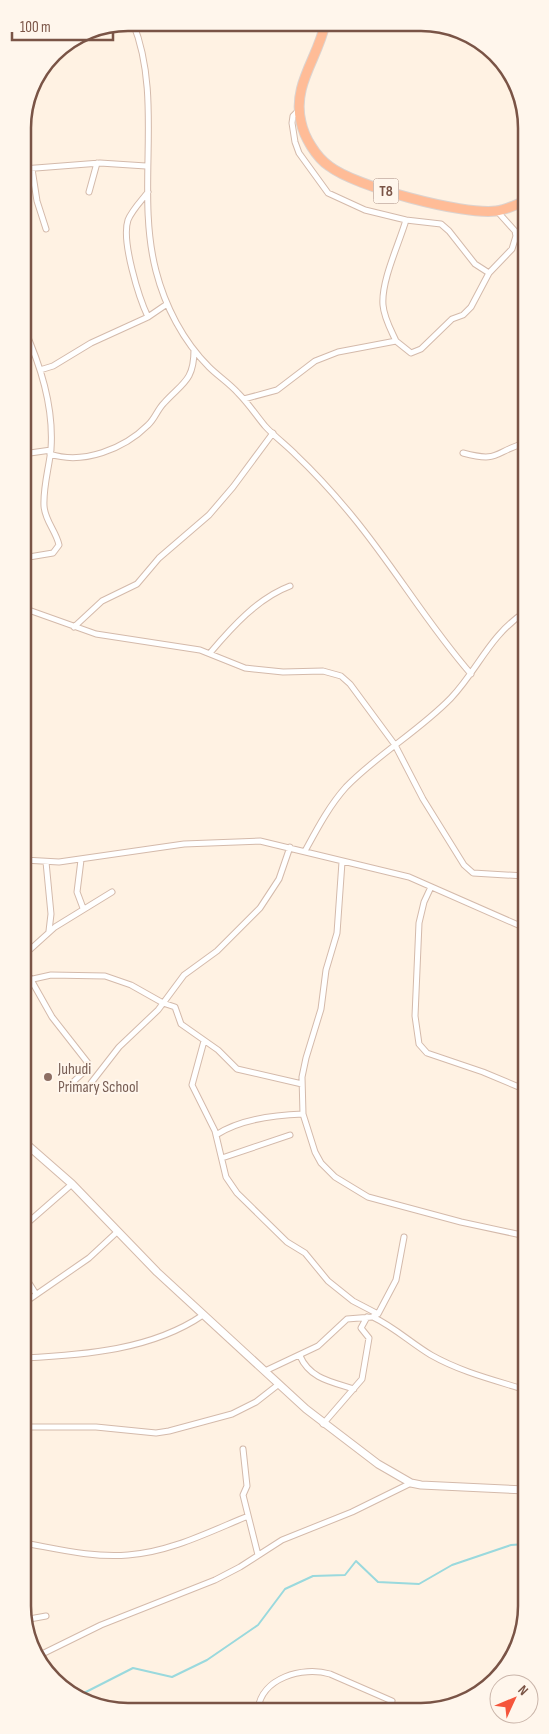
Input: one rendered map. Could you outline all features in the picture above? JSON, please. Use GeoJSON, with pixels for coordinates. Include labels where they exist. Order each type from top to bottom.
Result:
{"type":"FeatureCollection","features":[{"type":"Feature","properties":{"kind":"highway","name":"T8"},"geometry":{"type":"LineString","coordinates":[[324,31],[303,80],[299,96],[299,109],[305,133],[326,165],[350,180],[443,205],[474,210],[497,211],[518,204]]}},
{"type":"Feature","properties":{"kind":"street"},"geometry":{"type":"LineString","coordinates":[[137,31],[141,42],[146,74],[148,226],[155,270],[167,304],[194,349],[325,485],[364,530],[385,557],[442,640],[471,674]]}},
{"type":"Feature","properties":{"kind":"street"},"geometry":{"type":"LineString","coordinates":[[299,109],[293,116],[292,123],[295,142],[322,188],[328,193],[365,210],[406,220],[440,224],[450,231],[475,264],[489,273]]}},
{"type":"Feature","properties":{"kind":"street"},"geometry":{"type":"LineString","coordinates":[[46,229],[37,201],[32,169],[97,163],[146,166]]}},
{"type":"Feature","properties":{"kind":"street"},"geometry":{"type":"LineString","coordinates":[[89,192],[97,163]]}},
{"type":"Feature","properties":{"kind":"street"},"geometry":{"type":"LineString","coordinates":[[148,192],[130,217],[127,226],[130,257],[139,298],[148,317]]}},
{"type":"Feature","properties":{"kind":"street"},"geometry":{"type":"LineString","coordinates":[[406,220],[386,283],[383,303],[388,323],[396,342],[408,352],[421,349],[452,319],[463,315],[472,307],[489,273],[512,250],[516,236],[508,221],[497,211]]}},
{"type":"Feature","properties":{"kind":"street"},"geometry":{"type":"LineString","coordinates":[[40,370],[53,366],[90,343],[148,317],[167,304]]}},
{"type":"Feature","properties":{"kind":"street"},"geometry":{"type":"LineString","coordinates":[[244,399],[278,390],[309,365],[328,355],[379,343],[396,342]]}},
{"type":"Feature","properties":{"kind":"street"},"geometry":{"type":"LineString","coordinates":[[31,347],[40,370],[49,416],[51,452],[44,505],[46,518],[55,533],[59,545],[53,553],[31,557]]}},
{"type":"Feature","properties":{"kind":"street"},"geometry":{"type":"LineString","coordinates":[[31,453],[51,452],[65,459],[76,458],[109,450],[138,435],[152,421],[161,406],[182,387],[190,375],[194,349]]}},
{"type":"Feature","properties":{"kind":"street"},"geometry":{"type":"LineString","coordinates":[[74,627],[102,601],[137,584],[159,558],[209,515],[233,487],[273,433]]}},
{"type":"Feature","properties":{"kind":"street"},"geometry":{"type":"LineString","coordinates":[[463,453],[486,459],[493,458],[510,447],[518,445]]}},
{"type":"Feature","properties":{"kind":"street"},"geometry":{"type":"LineString","coordinates":[[210,653],[249,612],[280,590],[290,586]]}},
{"type":"Feature","properties":{"kind":"street"},"geometry":{"type":"LineString","coordinates":[[31,611],[74,627],[109,637],[176,645],[210,653],[237,665],[256,670],[323,671],[336,673],[348,681],[395,745],[429,810],[469,870],[484,874],[518,876]]}},
{"type":"Feature","properties":{"kind":"street"},"geometry":{"type":"LineString","coordinates":[[305,851],[322,820],[346,788],[439,709],[471,674],[488,646],[499,633],[518,618]]}},
{"type":"Feature","properties":{"kind":"street"},"geometry":{"type":"LineString","coordinates":[[31,861],[46,862],[81,860],[165,846],[219,841],[260,841],[409,877],[430,888],[518,925]]}},
{"type":"Feature","properties":{"kind":"street"},"geometry":{"type":"LineString","coordinates":[[91,1083],[115,1052],[163,1003],[184,975],[217,951],[267,899],[283,870],[290,847]]}},
{"type":"Feature","properties":{"kind":"street"},"geometry":{"type":"LineString","coordinates":[[81,860],[77,892],[83,908]]}},
{"type":"Feature","properties":{"kind":"street"},"geometry":{"type":"LineString","coordinates":[[46,862],[51,914],[49,931]]}},
{"type":"Feature","properties":{"kind":"street"},"geometry":{"type":"LineString","coordinates":[[342,862],[338,924],[326,970],[321,1009],[306,1058],[302,1084],[303,1114],[309,1138],[321,1163],[346,1186],[368,1197],[518,1234]]}},
{"type":"Feature","properties":{"kind":"street"},"geometry":{"type":"LineString","coordinates":[[430,888],[424,902],[419,924],[415,1016],[420,1044],[427,1053],[483,1072],[518,1087]]}},
{"type":"Feature","properties":{"kind":"street"},"geometry":{"type":"LineString","coordinates":[[31,948],[49,931],[83,908],[112,892]]}},
{"type":"Feature","properties":{"kind":"street"},"geometry":{"type":"LineString","coordinates":[[31,978],[52,975],[105,976],[131,985],[163,1003],[175,1007],[178,1010],[182,1024],[218,1050],[237,1069],[302,1084]]}},
{"type":"Feature","properties":{"kind":"street"},"geometry":{"type":"LineString","coordinates":[[31,980],[52,1017],[88,1063],[88,1068],[72,1083]]}},
{"type":"Feature","properties":{"kind":"street"},"geometry":{"type":"LineString","coordinates":[[204,1041],[192,1085],[216,1135],[226,1177],[246,1203],[287,1242],[305,1253],[325,1278],[353,1301],[378,1314]]}},
{"type":"Feature","properties":{"kind":"street"},"geometry":{"type":"LineString","coordinates":[[216,1135],[229,1127],[259,1119],[303,1114]]}},
{"type":"Feature","properties":{"kind":"street"},"geometry":{"type":"LineString","coordinates":[[222,1158],[290,1135]]}},
{"type":"Feature","properties":{"kind":"street"},"geometry":{"type":"LineString","coordinates":[[31,1148],[72,1184],[116,1232],[265,1372],[323,1424],[378,1464],[411,1483],[455,1488],[518,1490]]}},
{"type":"Feature","properties":{"kind":"street"},"geometry":{"type":"LineString","coordinates":[[31,1220],[72,1184]]}},
{"type":"Feature","properties":{"kind":"street"},"geometry":{"type":"LineString","coordinates":[[31,1298],[89,1258],[116,1232]]}},
{"type":"Feature","properties":{"kind":"street"},"geometry":{"type":"LineString","coordinates":[[265,1372],[300,1356],[324,1341],[347,1319],[370,1317],[378,1314],[396,1280],[404,1237]]}},
{"type":"Feature","properties":{"kind":"street"},"geometry":{"type":"LineString","coordinates":[[31,1286],[36,1294]]}},
{"type":"Feature","properties":{"kind":"street"},"geometry":{"type":"LineString","coordinates":[[31,1357],[112,1350],[174,1330],[203,1315]]}},
{"type":"Feature","properties":{"kind":"street"},"geometry":{"type":"LineString","coordinates":[[323,1424],[359,1384],[365,1372],[370,1338],[361,1328],[370,1317]]}},
{"type":"Feature","properties":{"kind":"street"},"geometry":{"type":"LineString","coordinates":[[370,1317],[388,1325],[443,1361],[474,1374],[518,1388]]}},
{"type":"Feature","properties":{"kind":"street"},"geometry":{"type":"LineString","coordinates":[[300,1356],[313,1374],[354,1389]]}},
{"type":"Feature","properties":{"kind":"street"},"geometry":{"type":"LineString","coordinates":[[31,1427],[96,1427],[160,1432],[232,1414],[256,1402],[279,1384]]}},
{"type":"Feature","properties":{"kind":"street"},"geometry":{"type":"LineString","coordinates":[[243,1448],[247,1486],[243,1495],[258,1555]]}},
{"type":"Feature","properties":{"kind":"street"},"geometry":{"type":"LineString","coordinates":[[44,1653],[100,1625],[215,1580],[282,1540],[352,1512],[411,1483]]}},
{"type":"Feature","properties":{"kind":"street"},"geometry":{"type":"LineString","coordinates":[[31,1544],[79,1553],[126,1556],[165,1548],[248,1516]]}},
{"type":"Feature","properties":{"kind":"street"},"geometry":{"type":"LineString","coordinates":[[32,1619],[46,1616]]}},
{"type":"Feature","properties":{"kind":"street"},"geometry":{"type":"LineString","coordinates":[[259,1703],[260,1696],[265,1690],[294,1673],[311,1670],[330,1674],[392,1701]]}},
{"type":"Feature","properties":{"kind":"waterway"},"geometry":{"type":"LineString","coordinates":[[85,1692],[133,1668],[172,1677],[207,1660],[258,1625],[285,1589],[313,1576],[345,1575],[356,1561],[378,1582],[419,1584],[452,1565],[511,1545],[518,1545]]}},
{"type":"Feature","properties":{"kind":"place","name":"Juhudi Primary School"},"geometry":{"type":"Point","coordinates":[48,1077]}}]}
